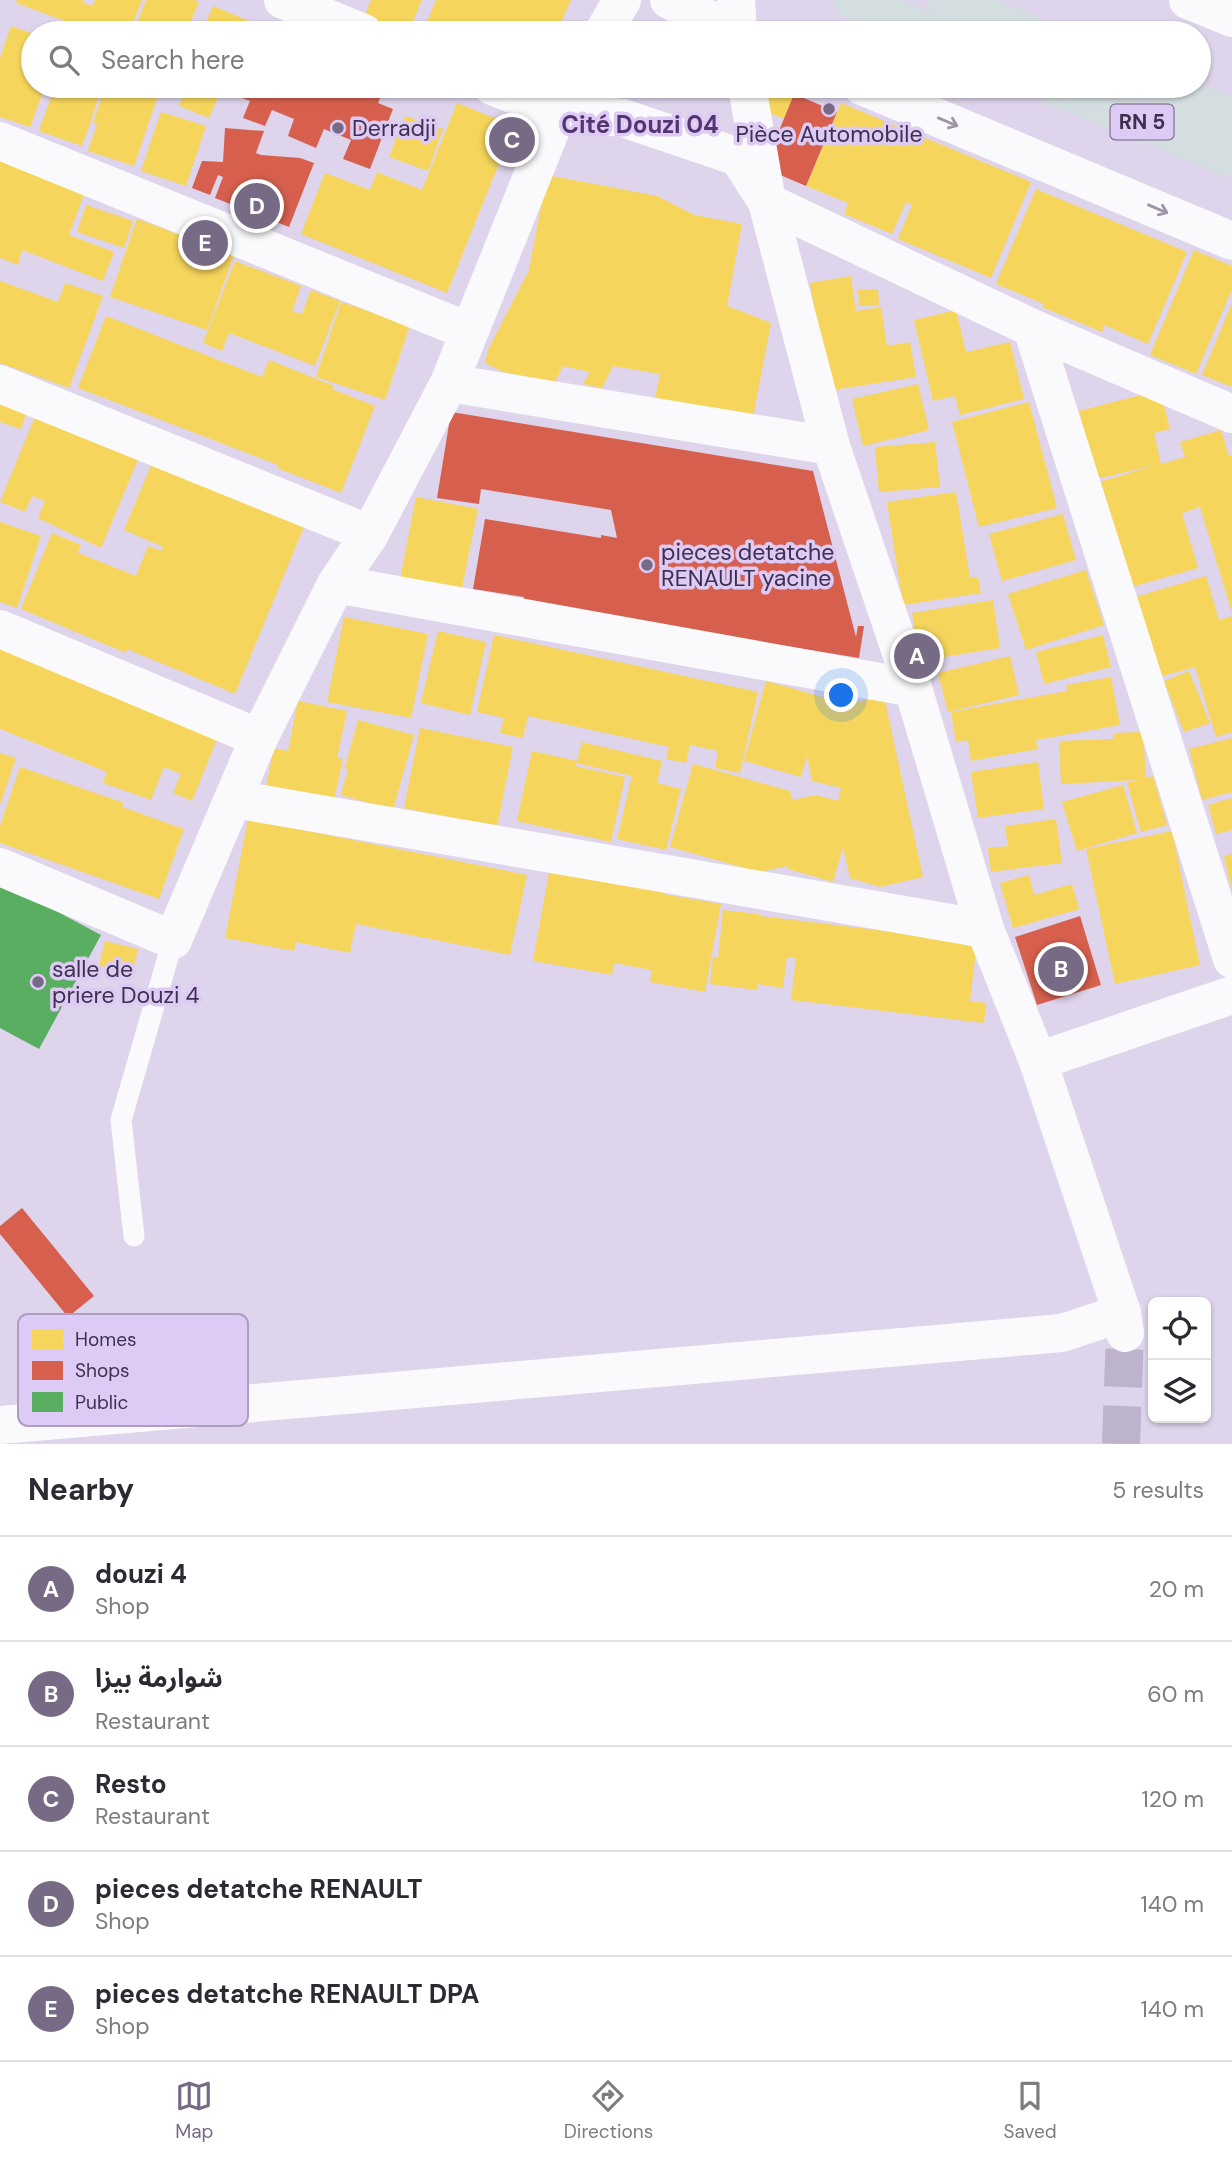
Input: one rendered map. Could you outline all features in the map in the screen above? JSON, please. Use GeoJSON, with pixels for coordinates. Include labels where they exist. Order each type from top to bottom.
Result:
{"type":"FeatureCollection","features":[{"type":"Feature","properties":{"kind":"highway"},"geometry":{"type":"LineString","coordinates":[[853,0],[902,21]]}},
{"type":"Feature","properties":{"kind":"highway"},"geometry":{"type":"LineString","coordinates":[[946,0],[998,21]]}},
{"type":"Feature","properties":{"kind":"highway","name":"RN 5"},"geometry":{"type":"LineString","coordinates":[[1083,98],[1232,158]]}},
{"type":"Feature","properties":{"kind":"highway","name":"RN 5"},"geometry":{"type":"LineString","coordinates":[[1185,98],[1232,117]]}},
{"type":"Feature","properties":{"kind":"street"},"geometry":{"type":"LineString","coordinates":[[283,0],[335,21]]}},
{"type":"Feature","properties":{"kind":"street"},"geometry":{"type":"LineString","coordinates":[[610,21],[622,0]]}},
{"type":"Feature","properties":{"kind":"street"},"geometry":{"type":"LineString","coordinates":[[668,0],[713,21]]}},
{"type":"Feature","properties":{"kind":"street"},"geometry":{"type":"LineString","coordinates":[[736,0],[737,21]]}},
{"type":"Feature","properties":{"kind":"street"},"geometry":{"type":"LineString","coordinates":[[248,1404],[1062,1334],[1123,1323],[1038,1061],[985,929],[913,688],[831,446],[767,202],[749,98]]}},
{"type":"Feature","properties":{"kind":"street"},"geometry":{"type":"LineString","coordinates":[[891,98],[1232,240]]}},
{"type":"Feature","properties":{"kind":"street"},"geometry":{"type":"LineString","coordinates":[[0,867],[173,940],[260,738],[336,584],[370,534],[449,383],[565,99],[738,157],[767,202],[1032,328],[1232,414]]}},
{"type":"Feature","properties":{"kind":"street"},"geometry":{"type":"LineString","coordinates":[[0,141],[468,331]]}},
{"type":"Feature","properties":{"kind":"street"},"geometry":{"type":"LineString","coordinates":[[1032,328],[1232,959]]}},
{"type":"Feature","properties":{"kind":"street"},"geometry":{"type":"LineString","coordinates":[[449,383],[831,446]]}},
{"type":"Feature","properties":{"kind":"street"},"geometry":{"type":"LineString","coordinates":[[0,384],[370,534]]}},
{"type":"Feature","properties":{"kind":"street"},"geometry":{"type":"LineString","coordinates":[[336,584],[913,688]]}},
{"type":"Feature","properties":{"kind":"street"},"geometry":{"type":"LineString","coordinates":[[0,629],[260,738]]}},
{"type":"Feature","properties":{"kind":"street"},"geometry":{"type":"LineString","coordinates":[[234,799],[985,929]]}},
{"type":"Feature","properties":{"kind":"street"},"geometry":{"type":"LineString","coordinates":[[1038,1061],[1232,995]]}},
{"type":"Feature","properties":{"kind":"street"},"geometry":{"type":"LineString","coordinates":[[0,1425],[18,1423]]}},
{"type":"Feature","properties":{"kind":"lane"},"geometry":{"type":"LineString","coordinates":[[134,1236],[121,1120],[173,940]]}},
{"type":"Feature","properties":{"kind":"building: Homes"},"geometry":{"type":"Polygon","coordinates":[[[17,0],[83,0],[82,2],[92,6],[95,0],[142,0],[134,21],[65,21],[16,3],[17,0]]]}},
{"type":"Feature","properties":{"kind":"building: Homes"},"geometry":{"type":"Polygon","coordinates":[[[146,0],[199,2],[191,21],[138,21],[146,0]]]}},
{"type":"Feature","properties":{"kind":"building: Homes"},"geometry":{"type":"Polygon","coordinates":[[[371,0],[422,0],[413,21],[372,21],[364,18],[371,0]]]}},
{"type":"Feature","properties":{"kind":"building: Homes"},"geometry":{"type":"Polygon","coordinates":[[[436,0],[571,0],[561,21],[427,21],[436,0]]]}},
{"type":"Feature","properties":{"kind":"building: Homes"},"geometry":{"type":"Polygon","coordinates":[[[213,6],[249,21],[207,21],[213,6]]]}},
{"type":"Feature","properties":{"kind":"building: Homes"},"geometry":{"type":"Polygon","coordinates":[[[11,26],[21,30],[21,98],[41,98],[30,127],[0,117],[0,58],[11,26]]]}},
{"type":"Feature","properties":{"kind":"building: Homes"},"geometry":{"type":"Polygon","coordinates":[[[51,98],[99,98],[82,146],[39,131],[51,98]]]}},
{"type":"Feature","properties":{"kind":"building: Homes"},"geometry":{"type":"Polygon","coordinates":[[[102,98],[157,98],[134,166],[88,151],[97,124],[93,123],[102,98]]]}},
{"type":"Feature","properties":{"kind":"building: Homes"},"geometry":{"type":"Polygon","coordinates":[[[182,98],[218,98],[209,118],[179,106],[182,98]]]}},
{"type":"Feature","properties":{"kind":"building: Homes"},"geometry":{"type":"Polygon","coordinates":[[[765,98],[793,98],[784,119],[760,109],[765,98]]]}},
{"type":"Feature","properties":{"kind":"building: Homes"},"geometry":{"type":"Polygon","coordinates":[[[457,103],[514,126],[447,293],[301,234],[325,173],[370,190],[377,172],[422,190],[457,103]]]}},
{"type":"Feature","properties":{"kind":"building: Homes"},"geometry":{"type":"Polygon","coordinates":[[[841,103],[1031,182],[991,278],[898,239],[912,205],[906,202],[892,234],[844,214],[848,203],[806,186],[841,103]]]}},
{"type":"Feature","properties":{"kind":"building: Homes"},"geometry":{"type":"Polygon","coordinates":[[[161,112],[206,126],[186,186],[141,171],[161,112]]]}},
{"type":"Feature","properties":{"kind":"building: Homes"},"geometry":{"type":"Polygon","coordinates":[[[405,116],[443,129],[428,171],[389,157],[405,116]]]}},
{"type":"Feature","properties":{"kind":"building: Homes"},"geometry":{"type":"Polygon","coordinates":[[[0,161],[84,194],[69,235],[114,252],[103,281],[22,250],[18,265],[0,258],[0,161]]]}},
{"type":"Feature","properties":{"kind":"building: Homes"},"geometry":{"type":"Polygon","coordinates":[[[547,175],[657,196],[694,215],[742,224],[727,306],[771,323],[753,417],[655,398],[660,374],[613,366],[602,388],[583,384],[590,372],[563,366],[555,382],[503,372],[485,363],[488,350],[529,270],[547,175]]]}},
{"type":"Feature","properties":{"kind":"building: Homes"},"geometry":{"type":"Polygon","coordinates":[[[1036,189],[1187,252],[1148,344],[1104,325],[1102,332],[996,284],[1036,189]]]}},
{"type":"Feature","properties":{"kind":"building: Homes"},"geometry":{"type":"Polygon","coordinates":[[[86,205],[133,221],[124,248],[77,232],[86,205]]]}},
{"type":"Feature","properties":{"kind":"building: Homes"},"geometry":{"type":"Polygon","coordinates":[[[137,219],[234,255],[207,330],[110,297],[137,219]]]}},
{"type":"Feature","properties":{"kind":"building: Homes"},"geometry":{"type":"Polygon","coordinates":[[[1194,250],[1232,266],[1232,289],[1196,374],[1150,355],[1194,250]]]}},
{"type":"Feature","properties":{"kind":"building: Homes"},"geometry":{"type":"Polygon","coordinates":[[[235,261],[301,286],[292,311],[302,314],[311,290],[340,301],[315,366],[229,333],[222,351],[203,343],[235,261]]]}},
{"type":"Feature","properties":{"kind":"building: Homes"},"geometry":{"type":"Polygon","coordinates":[[[851,276],[856,311],[881,307],[887,346],[910,342],[916,377],[827,391],[810,283],[851,276]]]}},
{"type":"Feature","properties":{"kind":"building: Homes"},"geometry":{"type":"Polygon","coordinates":[[[0,281],[58,302],[65,283],[103,296],[69,388],[0,363],[0,281]]]}},
{"type":"Feature","properties":{"kind":"building: Homes"},"geometry":{"type":"Polygon","coordinates":[[[878,289],[879,306],[859,306],[858,290],[878,289]]]}},
{"type":"Feature","properties":{"kind":"building: Homes"},"geometry":{"type":"Polygon","coordinates":[[[341,302],[410,325],[385,400],[316,377],[341,302]]]}},
{"type":"Feature","properties":{"kind":"building: Homes"},"geometry":{"type":"Polygon","coordinates":[[[1232,303],[1232,387],[1202,375],[1232,303]]]}},
{"type":"Feature","properties":{"kind":"building: Homes"},"geometry":{"type":"Polygon","coordinates":[[[956,310],[966,352],[1010,342],[1024,399],[960,415],[955,396],[933,401],[914,320],[956,310]]]}},
{"type":"Feature","properties":{"kind":"building: Homes"},"geometry":{"type":"Polygon","coordinates":[[[106,316],[262,377],[269,360],[375,406],[341,493],[277,468],[278,465],[78,388],[106,316]]]}},
{"type":"Feature","properties":{"kind":"building: Homes"},"geometry":{"type":"Polygon","coordinates":[[[918,384],[929,430],[863,446],[852,399],[918,384]]]}},
{"type":"Feature","properties":{"kind":"building: Homes"},"geometry":{"type":"Polygon","coordinates":[[[1160,390],[1170,429],[1154,433],[1161,464],[1185,457],[1180,442],[1221,430],[1229,456],[1232,455],[1232,613],[1200,507],[1182,513],[1198,568],[1128,588],[1096,483],[1156,465],[1096,479],[1079,411],[1160,390]]]}},
{"type":"Feature","properties":{"kind":"building: Homes"},"geometry":{"type":"Polygon","coordinates":[[[0,401],[27,410],[21,429],[0,422],[0,401]]]}},
{"type":"Feature","properties":{"kind":"building: Homes"},"geometry":{"type":"Polygon","coordinates":[[[1029,402],[1057,508],[979,527],[952,422],[1029,402]]]}},
{"type":"Feature","properties":{"kind":"building: Homes"},"geometry":{"type":"Polygon","coordinates":[[[37,412],[140,455],[101,548],[38,518],[45,501],[32,496],[25,512],[0,502],[37,412]]]}},
{"type":"Feature","properties":{"kind":"building: Homes"},"geometry":{"type":"Polygon","coordinates":[[[935,442],[940,487],[879,492],[875,447],[935,442]]]}},
{"type":"Feature","properties":{"kind":"building: Homes"},"geometry":{"type":"Polygon","coordinates":[[[153,461],[306,522],[235,694],[127,649],[126,653],[21,609],[52,533],[81,545],[78,553],[136,576],[148,546],[161,551],[163,547],[124,530],[153,461]]]}},
{"type":"Feature","properties":{"kind":"building: Homes"},"geometry":{"type":"Polygon","coordinates":[[[956,492],[970,578],[978,577],[981,593],[903,605],[887,502],[956,492]]]}},
{"type":"Feature","properties":{"kind":"building: Homes"},"geometry":{"type":"Polygon","coordinates":[[[416,497],[478,509],[461,592],[400,580],[416,497]]]}},
{"type":"Feature","properties":{"kind":"building: Homes"},"geometry":{"type":"Polygon","coordinates":[[[1063,514],[1076,560],[1002,581],[989,534],[1063,514]]]}},
{"type":"Feature","properties":{"kind":"building: Homes"},"geometry":{"type":"Polygon","coordinates":[[[0,522],[41,536],[17,608],[0,602],[0,522]]]}},
{"type":"Feature","properties":{"kind":"building: Homes"},"geometry":{"type":"Polygon","coordinates":[[[1086,570],[1104,625],[1026,650],[1008,594],[1086,570]]]}},
{"type":"Feature","properties":{"kind":"building: Homes"},"geometry":{"type":"Polygon","coordinates":[[[1206,576],[1219,620],[1232,616],[1232,732],[1216,737],[1195,667],[1159,677],[1135,597],[1206,576]]]}},
{"type":"Feature","properties":{"kind":"building: Homes"},"geometry":{"type":"Polygon","coordinates":[[[993,600],[1000,648],[919,661],[912,613],[993,600]]]}},
{"type":"Feature","properties":{"kind":"building: Homes"},"geometry":{"type":"Polygon","coordinates":[[[344,617],[428,634],[411,718],[327,702],[344,617]]]}},
{"type":"Feature","properties":{"kind":"building: Homes"},"geometry":{"type":"Polygon","coordinates":[[[438,631],[486,642],[470,715],[421,703],[438,631]]]}},
{"type":"Feature","properties":{"kind":"building: Homes"},"geometry":{"type":"Polygon","coordinates":[[[494,635],[758,692],[740,773],[715,768],[718,751],[690,745],[686,763],[666,759],[669,747],[528,716],[523,738],[500,733],[504,718],[477,712],[494,635]]]}},
{"type":"Feature","properties":{"kind":"building: Homes"},"geometry":{"type":"Polygon","coordinates":[[[1103,635],[1111,667],[1044,684],[1036,652],[1103,635]]]}},
{"type":"Feature","properties":{"kind":"building: Homes"},"geometry":{"type":"Polygon","coordinates":[[[0,648],[220,732],[192,801],[173,793],[181,774],[164,767],[151,800],[103,783],[107,772],[0,729],[0,648]]]}},
{"type":"Feature","properties":{"kind":"building: Homes"},"geometry":{"type":"Polygon","coordinates":[[[1010,656],[1019,695],[948,712],[938,673],[1010,656]]]}},
{"type":"Feature","properties":{"kind":"building: Homes"},"geometry":{"type":"Polygon","coordinates":[[[1189,671],[1210,723],[1184,732],[1164,681],[1189,671]]]}},
{"type":"Feature","properties":{"kind":"building: Homes"},"geometry":{"type":"Polygon","coordinates":[[[1111,677],[1120,725],[1036,740],[1038,749],[971,761],[968,740],[956,742],[951,712],[1067,691],[1066,685],[1111,677]]]}},
{"type":"Feature","properties":{"kind":"building: Homes"},"geometry":{"type":"Polygon","coordinates":[[[766,681],[847,704],[884,696],[923,877],[880,887],[850,878],[843,847],[833,882],[788,869],[787,866],[759,872],[670,847],[693,764],[790,791],[792,800],[816,795],[838,801],[841,788],[812,781],[807,756],[801,777],[744,761],[766,681]]]}},
{"type":"Feature","properties":{"kind":"building: Homes"},"geometry":{"type":"Polygon","coordinates":[[[298,701],[347,711],[337,758],[343,759],[334,800],[266,786],[274,748],[288,751],[298,701]]]}},
{"type":"Feature","properties":{"kind":"building: Homes"},"geometry":{"type":"Polygon","coordinates":[[[358,720],[414,735],[393,810],[341,795],[358,720]]]}},
{"type":"Feature","properties":{"kind":"building: Homes"},"geometry":{"type":"Polygon","coordinates":[[[420,728],[513,747],[497,827],[404,808],[420,728]]]}},
{"type":"Feature","properties":{"kind":"building: Homes"},"geometry":{"type":"Polygon","coordinates":[[[1143,732],[1146,778],[1153,776],[1167,825],[1141,832],[1127,783],[1137,780],[1061,784],[1059,741],[1113,739],[1113,733],[1143,732]]]}},
{"type":"Feature","properties":{"kind":"building: Homes"},"geometry":{"type":"Polygon","coordinates":[[[1232,738],[1232,792],[1202,800],[1189,749],[1232,738]]]}},
{"type":"Feature","properties":{"kind":"building: Homes"},"geometry":{"type":"Polygon","coordinates":[[[582,742],[662,761],[657,783],[681,789],[666,850],[617,839],[632,776],[576,763],[575,766],[625,777],[611,842],[517,821],[532,751],[577,761],[582,742]]]}},
{"type":"Feature","properties":{"kind":"building: Homes"},"geometry":{"type":"Polygon","coordinates":[[[0,753],[16,758],[0,805],[0,753]]]}},
{"type":"Feature","properties":{"kind":"building: Homes"},"geometry":{"type":"Polygon","coordinates":[[[1038,762],[1044,809],[978,818],[971,772],[1038,762]]]}},
{"type":"Feature","properties":{"kind":"building: Homes"},"geometry":{"type":"Polygon","coordinates":[[[20,767],[124,803],[122,807],[184,829],[159,899],[0,843],[0,826],[20,767]]]}},
{"type":"Feature","properties":{"kind":"building: Homes"},"geometry":{"type":"Polygon","coordinates":[[[1123,785],[1137,833],[1077,851],[1062,802],[1123,785]]]}},
{"type":"Feature","properties":{"kind":"building: Homes"},"geometry":{"type":"Polygon","coordinates":[[[1232,798],[1232,830],[1216,834],[1208,805],[1232,798]]]}},
{"type":"Feature","properties":{"kind":"building: Homes"},"geometry":{"type":"Polygon","coordinates":[[[248,819],[527,875],[510,955],[356,924],[350,953],[296,942],[294,951],[225,938],[248,819]]]}},
{"type":"Feature","properties":{"kind":"building: Homes"},"geometry":{"type":"Polygon","coordinates":[[[1056,819],[1062,863],[991,872],[988,848],[1008,846],[1005,826],[1056,819]]]}},
{"type":"Feature","properties":{"kind":"building: Homes"},"geometry":{"type":"Polygon","coordinates":[[[1172,831],[1200,965],[1115,984],[1086,849],[1172,831]]]}},
{"type":"Feature","properties":{"kind":"building: Homes"},"geometry":{"type":"Polygon","coordinates":[[[1232,854],[1232,887],[1231,887],[1224,856],[1232,854]]]}},
{"type":"Feature","properties":{"kind":"building: Homes"},"geometry":{"type":"Polygon","coordinates":[[[550,867],[664,887],[663,894],[721,904],[705,992],[650,982],[652,970],[614,963],[612,975],[533,961],[550,867]]]}},
{"type":"Feature","properties":{"kind":"building: Homes"},"geometry":{"type":"Polygon","coordinates":[[[1029,875],[1034,895],[1072,884],[1079,909],[1013,928],[1000,883],[1029,875]]]}},
{"type":"Feature","properties":{"kind":"building: Homes"},"geometry":{"type":"Polygon","coordinates":[[[723,910],[977,942],[970,1001],[986,1003],[984,1023],[791,1000],[796,958],[787,957],[783,988],[758,984],[757,990],[710,984],[713,957],[718,958],[723,910]]]}},
{"type":"Feature","properties":{"kind":"building: Homes"},"geometry":{"type":"Polygon","coordinates":[[[105,941],[138,949],[132,974],[99,966],[105,941]]]}},
{"type":"Feature","properties":{"kind":"building: Shops","name":"Derradji"},"geometry":{"type":"Polygon","coordinates":[[[242,98],[380,98],[378,103],[393,109],[370,169],[343,159],[351,140],[324,129],[316,148],[288,136],[294,119],[272,110],[265,126],[243,118],[250,101],[242,98]]]}},
{"type":"Feature","properties":{"kind":"building: Shops"},"geometry":{"type":"Polygon","coordinates":[[[792,98],[804,98],[837,112],[806,186],[764,168],[792,98]]]}},
{"type":"Feature","properties":{"kind":"building: Shops"},"geometry":{"type":"Polygon","coordinates":[[[225,128],[264,131],[256,153],[261,155],[300,158],[314,163],[289,227],[215,198],[223,177],[218,175],[210,195],[192,188],[202,161],[223,162],[225,128]]]}},
{"type":"Feature","properties":{"kind":"building: Shops"},"geometry":{"type":"Polygon","coordinates":[[[451,412],[813,471],[856,637],[858,626],[864,626],[859,658],[523,603],[524,597],[473,589],[485,519],[601,538],[601,535],[617,538],[611,510],[481,489],[479,504],[437,498],[451,412]]]}},
{"type":"Feature","properties":{"kind":"building: Shops"},"geometry":{"type":"Polygon","coordinates":[[[1080,916],[1101,985],[1037,1005],[1015,937],[1080,916]]]}},
{"type":"Feature","properties":{"kind":"building: Shops"},"geometry":{"type":"Polygon","coordinates":[[[22,1208],[94,1296],[72,1314],[66,1314],[0,1234],[0,1226],[22,1208]]]}},
{"type":"Feature","properties":{"kind":"building: Public","name":"salle de priere Douzi 4"},"geometry":{"type":"Polygon","coordinates":[[[0,881],[101,935],[39,1049],[0,1028],[0,881]]]}},
{"type":"Feature","properties":{"kind":"tunnel"},"geometry":{"type":"LineString","coordinates":[[1121,1444],[1125,1333]]}},
{"type":"Feature","properties":{"kind":"place","name":"Pièce Automobile"},"geometry":{"type":"Point","coordinates":[829,109]}},
{"type":"Feature","properties":{"kind":"place","name":"Derradji"},"geometry":{"type":"Point","coordinates":[338,128]}},
{"type":"Feature","properties":{"kind":"place","name":"Resto"},"geometry":{"type":"Point","coordinates":[512,140]}},
{"type":"Feature","properties":{"kind":"place","name":"pieces detatche RENAULT"},"geometry":{"type":"Point","coordinates":[257,206]}},
{"type":"Feature","properties":{"kind":"place","name":"pieces detatche RENAULT DPA"},"geometry":{"type":"Point","coordinates":[205,243]}},
{"type":"Feature","properties":{"kind":"place","name":"pieces detatche RENAULT yacine"},"geometry":{"type":"Point","coordinates":[647,565]}},
{"type":"Feature","properties":{"kind":"place","name":"douzi 4"},"geometry":{"type":"Point","coordinates":[917,656]}},
{"type":"Feature","properties":{"kind":"place","name":"شوارمة بيزا"},"geometry":{"type":"Point","coordinates":[1061,969]}},
{"type":"Feature","properties":{"kind":"place","name":"salle de priere Douzi 4"},"geometry":{"type":"Point","coordinates":[38,982]}},
{"type":"Feature","properties":{"kind":"district","name":"Cité Douzi 04"},"geometry":{"type":"Point","coordinates":[640,124]}}]}
